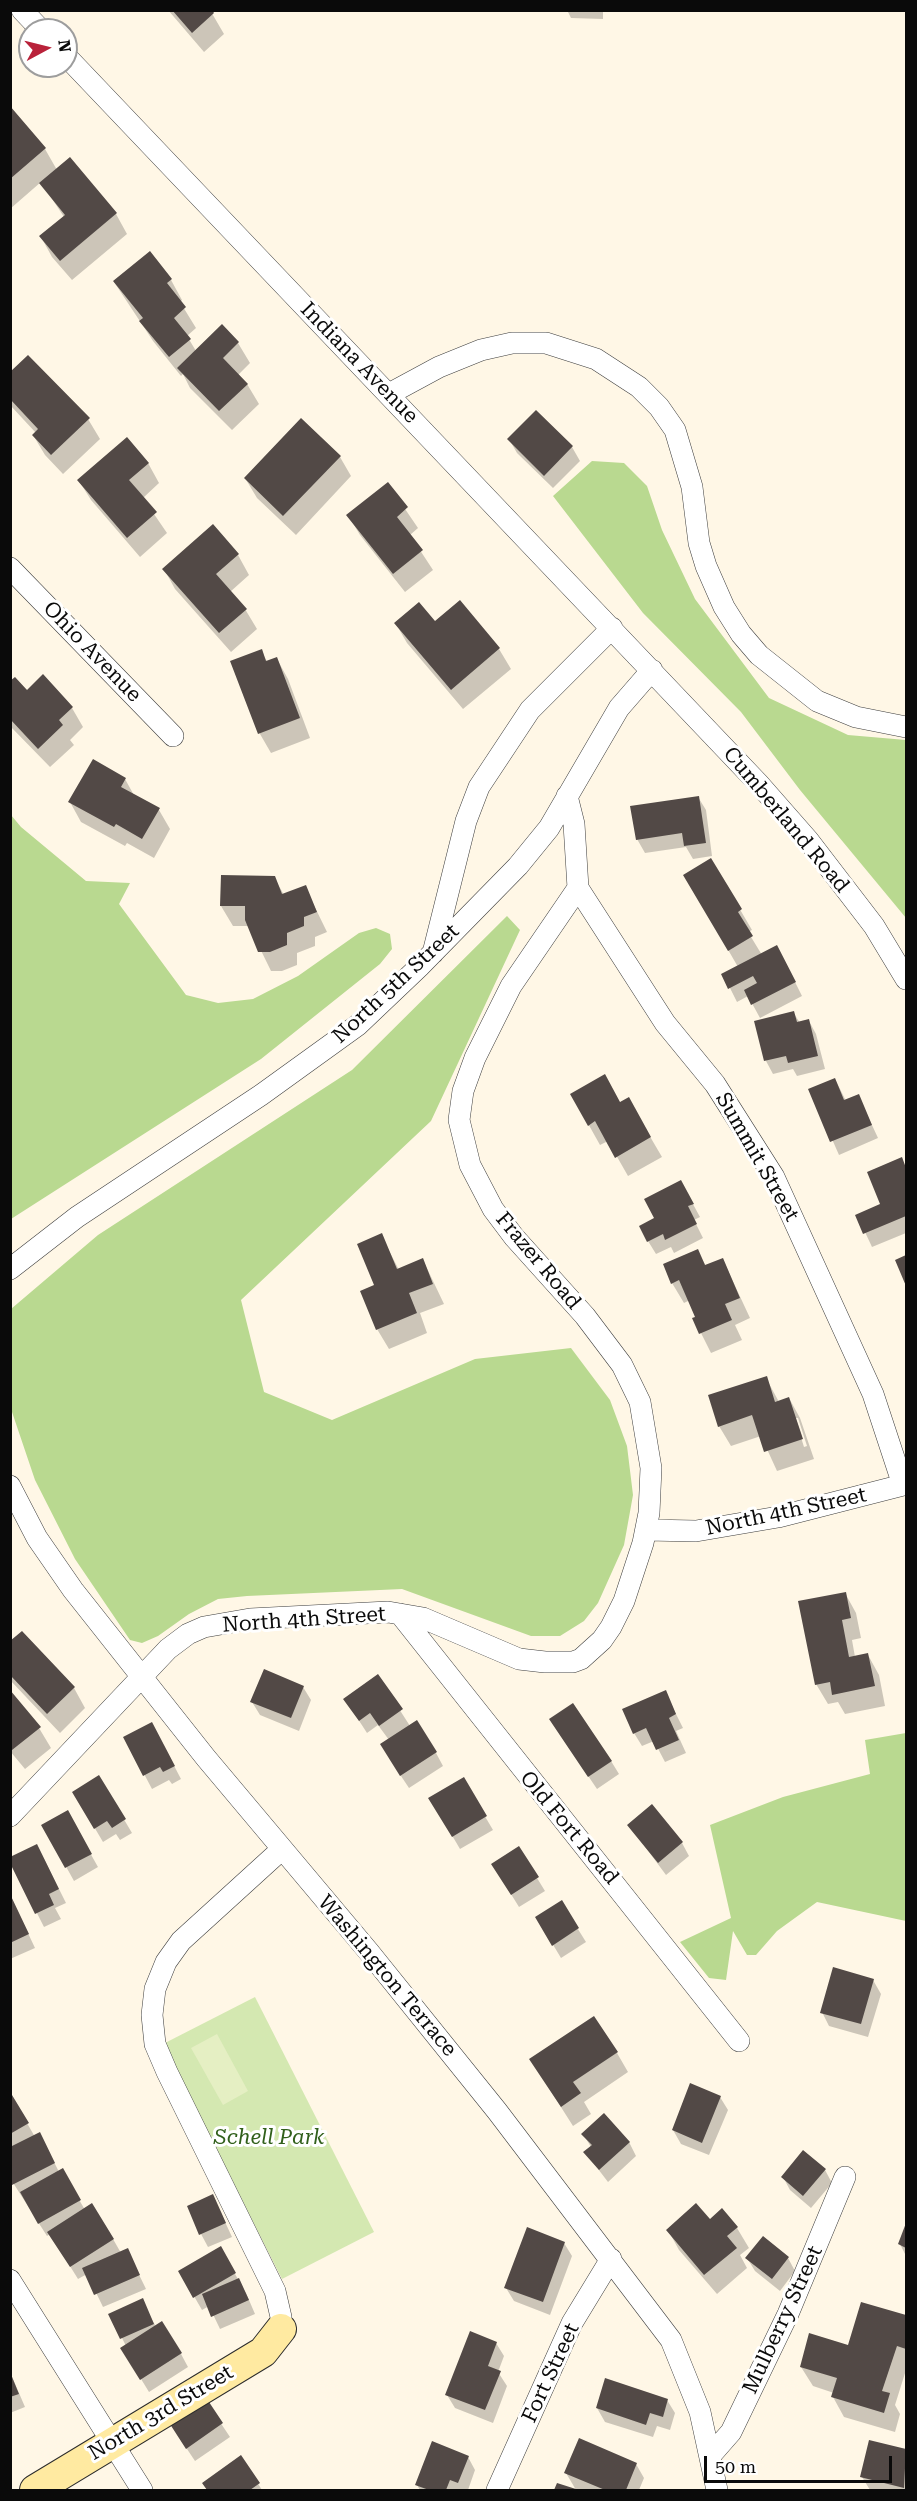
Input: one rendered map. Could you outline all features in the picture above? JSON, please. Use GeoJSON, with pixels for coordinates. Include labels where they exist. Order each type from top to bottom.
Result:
{"type":"FeatureCollection","features":[{"type":"Feature","properties":{"kind":"street","name":"Indiana Avenue"},"geometry":{"type":"LineString","coordinates":[[78,69],[652,670]]}},
{"type":"Feature","properties":{"kind":"street"},"geometry":{"type":"LineString","coordinates":[[389,394],[439,367],[481,350],[512,344],[546,343],[596,360],[639,387],[660,407],[675,430],[690,477],[699,543],[706,566],[724,608],[741,634],[759,655],[817,701],[856,717],[906,727]]}},
{"type":"Feature","properties":{"kind":"street","name":"Ohio Avenue"},"geometry":{"type":"LineString","coordinates":[[10,568],[173,736]]}},
{"type":"Feature","properties":{"kind":"street"},"geometry":{"type":"LineString","coordinates":[[433,954],[466,821],[479,787],[530,710],[612,628]]}},
{"type":"Feature","properties":{"kind":"street","name":"North 5th Street"},"geometry":{"type":"LineString","coordinates":[[10,1269],[76,1217],[261,1095],[358,1025],[433,954],[518,866],[549,828],[619,708],[652,670]]}},
{"type":"Feature","properties":{"kind":"street","name":"Cumberland Road"},"geometry":{"type":"LineString","coordinates":[[652,670],[808,840],[874,926],[906,979]]}},
{"type":"Feature","properties":{"kind":"street"},"geometry":{"type":"LineString","coordinates":[[567,796],[574,824],[578,888]]}},
{"type":"Feature","properties":{"kind":"street","name":"Summit Street"},"geometry":{"type":"LineString","coordinates":[[578,888],[665,1023],[715,1084],[774,1177],[873,1394],[903,1485]]}},
{"type":"Feature","properties":{"kind":"street","name":"Frazer Road"},"geometry":{"type":"LineString","coordinates":[[578,888],[511,986],[475,1058],[463,1091],[459,1120],[462,1141],[470,1165],[494,1209],[514,1237],[585,1316],[622,1365],[634,1387],[648,1435],[651,1468],[646,1530]]}},
{"type":"Feature","properties":{"kind":"street","name":"North 4th Street"},"geometry":{"type":"LineString","coordinates":[[10,1816],[168,1649],[188,1634],[204,1627],[250,1619],[388,1612],[444,1625],[519,1659],[545,1662],[581,1659],[611,1627],[624,1601],[646,1530],[708,1529],[849,1501],[903,1485]]}},
{"type":"Feature","properties":{"kind":"street","name":"Washington Terrace"},"geometry":{"type":"LineString","coordinates":[[10,1486],[38,1538],[67,1581],[281,1850],[369,1952],[497,2111],[671,2340],[700,2412],[717,2490]]}},
{"type":"Feature","properties":{"kind":"street","name":"Old Fort Road"},"geometry":{"type":"LineString","coordinates":[[400,1614],[739,2041]]}},
{"type":"Feature","properties":{"kind":"street"},"geometry":{"type":"LineString","coordinates":[[280,2329],[281,2317],[275,2291],[167,2072],[155,2044],[152,2015],[155,1989],[166,1962],[181,1941],[281,1850]]}},
{"type":"Feature","properties":{"kind":"street","name":"Mulberry Street"},"geometry":{"type":"LineString","coordinates":[[710,2456],[731,2432],[752,2389],[809,2266],[844,2177]]}},
{"type":"Feature","properties":{"kind":"street","name":"Fort Street"},"geometry":{"type":"LineString","coordinates":[[497,2490],[572,2323],[611,2259]]}},
{"type":"Feature","properties":{"kind":"street"},"geometry":{"type":"LineString","coordinates":[[10,2280],[142,2490]]}},
{"type":"Feature","properties":{"kind":"street","name":"North 3rd Street"},"geometry":{"type":"LineString","coordinates":[[35,2490],[263,2352],[280,2329]]}},
{"type":"Feature","properties":{"kind":"green space"},"geometry":{"type":"Polygon","coordinates":[[[592,461],[624,463],[647,486],[662,530],[695,599],[769,698],[848,735],[906,740],[906,918],[800,790],[741,712],[643,613],[553,496],[592,461]]]}},
{"type":"Feature","properties":{"kind":"green space"},"geometry":{"type":"Polygon","coordinates":[[[11,815],[21,827],[86,881],[130,883],[119,904],[186,995],[218,1003],[253,999],[298,976],[359,933],[376,928],[390,934],[392,949],[380,964],[261,1059],[11,1219],[11,815]]]}},
{"type":"Feature","properties":{"kind":"green space"},"geometry":{"type":"Polygon","coordinates":[[[507,916],[520,930],[431,1121],[241,1300],[264,1392],[332,1420],[475,1359],[571,1348],[610,1400],[627,1446],[633,1495],[624,1545],[598,1603],[584,1621],[560,1636],[531,1636],[402,1589],[247,1596],[218,1599],[189,1614],[158,1636],[142,1643],[130,1640],[75,1559],[35,1480],[11,1409],[11,1309],[98,1235],[352,1070],[507,916]]]}},
{"type":"Feature","properties":{"kind":"green space"},"geometry":{"type":"Polygon","coordinates":[[[906,1733],[906,1921],[817,1902],[777,1931],[756,1955],[747,1955],[733,1931],[726,1980],[709,1978],[680,1942],[731,1918],[710,1825],[783,1797],[870,1774],[865,1740],[906,1733]]]}},
{"type":"Feature","properties":{"kind":"green space","name":"Schell Park"},"geometry":{"type":"Polygon","coordinates":[[[255,1997],[374,2232],[282,2279],[163,2044],[255,1997]]]}},
{"type":"Feature","properties":{"kind":"green space"},"geometry":{"type":"Polygon","coordinates":[[[217,2034],[248,2091],[223,2105],[191,2048],[217,2034]]]}},
{"type":"Feature","properties":{"kind":"building"},"geometry":{"type":"Polygon","coordinates":[[[172,10],[212,10],[214,13],[192,33],[172,10]]]}},
{"type":"Feature","properties":{"kind":"building"},"geometry":{"type":"Polygon","coordinates":[[[10,106],[46,148],[10,179],[10,106]]]}},
{"type":"Feature","properties":{"kind":"building"},"geometry":{"type":"Polygon","coordinates":[[[70,157],[117,213],[60,261],[39,236],[65,215],[39,183],[70,157]]]}},
{"type":"Feature","properties":{"kind":"building"},"geometry":{"type":"Polygon","coordinates":[[[150,251],[172,279],[167,283],[186,307],[174,318],[191,339],[169,357],[139,321],[143,318],[113,281],[150,251]]]}},
{"type":"Feature","properties":{"kind":"building"},"geometry":{"type":"Polygon","coordinates":[[[222,324],[239,342],[223,358],[248,384],[219,411],[177,368],[222,324]]]}},
{"type":"Feature","properties":{"kind":"building"},"geometry":{"type":"Polygon","coordinates":[[[28,355],[90,418],[51,455],[32,435],[38,429],[10,399],[10,372],[28,355]]]}},
{"type":"Feature","properties":{"kind":"building"},"geometry":{"type":"Polygon","coordinates":[[[536,410],[573,446],[544,476],[507,439],[536,410]]]}},
{"type":"Feature","properties":{"kind":"building"},"geometry":{"type":"Polygon","coordinates":[[[301,418],[341,456],[283,516],[244,478],[301,418]]]}},
{"type":"Feature","properties":{"kind":"building"},"geometry":{"type":"Polygon","coordinates":[[[127,437],[149,463],[129,480],[157,512],[127,538],[77,480],[127,437]]]}},
{"type":"Feature","properties":{"kind":"building"},"geometry":{"type":"Polygon","coordinates":[[[388,482],[408,507],[397,517],[423,550],[393,574],[346,515],[388,482]]]}},
{"type":"Feature","properties":{"kind":"building"},"geometry":{"type":"Polygon","coordinates":[[[213,524],[239,554],[216,574],[247,609],[219,633],[162,569],[213,524]]]}},
{"type":"Feature","properties":{"kind":"building"},"geometry":{"type":"Polygon","coordinates":[[[460,600],[500,648],[451,690],[394,623],[419,602],[435,621],[460,600]]]}},
{"type":"Feature","properties":{"kind":"building"},"geometry":{"type":"Polygon","coordinates":[[[262,649],[266,661],[277,657],[300,718],[258,734],[230,661],[262,649]]]}},
{"type":"Feature","properties":{"kind":"building"},"geometry":{"type":"Polygon","coordinates":[[[43,674],[73,707],[59,720],[63,725],[38,749],[10,719],[10,681],[15,677],[27,690],[43,674]]]}},
{"type":"Feature","properties":{"kind":"building"},"geometry":{"type":"Polygon","coordinates":[[[93,759],[126,778],[121,787],[160,808],[142,839],[68,802],[93,759]]]}},
{"type":"Feature","properties":{"kind":"building"},"geometry":{"type":"Polygon","coordinates":[[[699,796],[706,843],[684,846],[682,833],[636,840],[630,806],[699,796]]]}},
{"type":"Feature","properties":{"kind":"building"},"geometry":{"type":"Polygon","coordinates":[[[711,858],[742,909],[738,912],[753,936],[728,951],[683,875],[711,858]]]}},
{"type":"Feature","properties":{"kind":"building"},"geometry":{"type":"Polygon","coordinates":[[[221,875],[275,876],[282,894],[306,885],[317,912],[304,917],[304,926],[287,933],[287,945],[270,952],[258,952],[245,920],[245,906],[220,906],[221,875]]]}},
{"type":"Feature","properties":{"kind":"building"},"geometry":{"type":"Polygon","coordinates":[[[777,945],[796,982],[751,1005],[744,990],[757,983],[753,976],[728,989],[721,974],[777,945]]]}},
{"type":"Feature","properties":{"kind":"building"},"geometry":{"type":"Polygon","coordinates":[[[794,1011],[797,1022],[809,1019],[818,1056],[788,1063],[786,1056],[764,1061],[754,1021],[794,1011]]]}},
{"type":"Feature","properties":{"kind":"building"},"geometry":{"type":"Polygon","coordinates":[[[605,1074],[620,1102],[629,1097],[651,1137],[615,1158],[595,1121],[588,1126],[570,1094],[605,1074]]]}},
{"type":"Feature","properties":{"kind":"building"},"geometry":{"type":"Polygon","coordinates":[[[835,1078],[844,1100],[859,1094],[872,1125],[830,1142],[808,1089],[835,1078]]]}},
{"type":"Feature","properties":{"kind":"building"},"geometry":{"type":"Polygon","coordinates":[[[902,1157],[906,1168],[906,1216],[863,1234],[855,1215],[880,1204],[867,1172],[902,1157]]]}},
{"type":"Feature","properties":{"kind":"building"},"geometry":{"type":"Polygon","coordinates":[[[681,1180],[694,1204],[688,1206],[697,1224],[665,1240],[663,1234],[647,1242],[639,1226],[654,1218],[644,1199],[681,1180]]]}},
{"type":"Feature","properties":{"kind":"building"},"geometry":{"type":"Polygon","coordinates":[[[382,1233],[397,1269],[423,1258],[433,1284],[409,1293],[417,1313],[376,1330],[360,1291],[374,1285],[357,1244],[382,1233]]]}},
{"type":"Feature","properties":{"kind":"building"},"geometry":{"type":"Polygon","coordinates":[[[698,1249],[705,1265],[723,1258],[740,1298],[725,1304],[732,1320],[699,1334],[692,1318],[695,1317],[679,1280],[671,1284],[663,1264],[698,1249]]]}},
{"type":"Feature","properties":{"kind":"building"},"geometry":{"type":"Polygon","coordinates":[[[906,1255],[906,1286],[895,1260],[906,1255]]]}},
{"type":"Feature","properties":{"kind":"building"},"geometry":{"type":"Polygon","coordinates":[[[767,1376],[775,1402],[789,1397],[803,1439],[764,1452],[752,1415],[718,1427],[708,1395],[767,1376]]]}},
{"type":"Feature","properties":{"kind":"building"},"geometry":{"type":"Polygon","coordinates":[[[846,1592],[851,1618],[842,1620],[849,1657],[868,1653],[875,1686],[832,1695],[830,1682],[815,1685],[798,1601],[846,1592]]]}},
{"type":"Feature","properties":{"kind":"building"},"geometry":{"type":"Polygon","coordinates":[[[22,1631],[75,1687],[47,1714],[10,1675],[10,1641],[22,1631]]]}},
{"type":"Feature","properties":{"kind":"building"},"geometry":{"type":"Polygon","coordinates":[[[264,1669],[304,1686],[291,1718],[250,1702],[264,1669]]]}},
{"type":"Feature","properties":{"kind":"building"},"geometry":{"type":"Polygon","coordinates":[[[378,1674],[403,1709],[379,1726],[370,1713],[359,1721],[343,1699],[378,1674]]]}},
{"type":"Feature","properties":{"kind":"building"},"geometry":{"type":"Polygon","coordinates":[[[10,1690],[41,1727],[12,1750],[10,1748],[10,1690]]]}},
{"type":"Feature","properties":{"kind":"building"},"geometry":{"type":"Polygon","coordinates":[[[666,1690],[676,1714],[669,1718],[679,1740],[656,1750],[646,1728],[633,1734],[622,1709],[666,1690]]]}},
{"type":"Feature","properties":{"kind":"building"},"geometry":{"type":"Polygon","coordinates":[[[573,1703],[612,1761],[588,1777],[549,1719],[573,1703]]]}},
{"type":"Feature","properties":{"kind":"building"},"geometry":{"type":"Polygon","coordinates":[[[417,1720],[437,1752],[400,1776],[380,1744],[417,1720]]]}},
{"type":"Feature","properties":{"kind":"building"},"geometry":{"type":"Polygon","coordinates":[[[152,1722],[175,1766],[163,1772],[160,1767],[143,1776],[123,1737],[152,1722]]]}},
{"type":"Feature","properties":{"kind":"building"},"geometry":{"type":"Polygon","coordinates":[[[99,1775],[126,1819],[112,1828],[107,1821],[94,1829],[72,1792],[99,1775]]]}},
{"type":"Feature","properties":{"kind":"building"},"geometry":{"type":"Polygon","coordinates":[[[464,1777],[487,1816],[452,1837],[428,1798],[464,1777]]]}},
{"type":"Feature","properties":{"kind":"building"},"geometry":{"type":"Polygon","coordinates":[[[652,1804],[683,1842],[658,1863],[627,1825],[652,1804]]]}},
{"type":"Feature","properties":{"kind":"building"},"geometry":{"type":"Polygon","coordinates":[[[68,1810],[92,1854],[65,1868],[41,1825],[68,1810]]]}},
{"type":"Feature","properties":{"kind":"building"},"geometry":{"type":"Polygon","coordinates":[[[37,1844],[59,1889],[49,1894],[54,1905],[35,1914],[10,1863],[10,1857],[37,1844]]]}},
{"type":"Feature","properties":{"kind":"building"},"geometry":{"type":"Polygon","coordinates":[[[519,1846],[539,1877],[511,1895],[491,1864],[519,1846]]]}},
{"type":"Feature","properties":{"kind":"building"},"geometry":{"type":"Polygon","coordinates":[[[10,1894],[29,1934],[10,1943],[10,1894]]]}},
{"type":"Feature","properties":{"kind":"building"},"geometry":{"type":"Polygon","coordinates":[[[562,1900],[579,1928],[552,1946],[535,1917],[562,1900]]]}},
{"type":"Feature","properties":{"kind":"building"},"geometry":{"type":"Polygon","coordinates":[[[833,1967],[874,1979],[861,2024],[820,2013],[833,1967]]]}},
{"type":"Feature","properties":{"kind":"building"},"geometry":{"type":"Polygon","coordinates":[[[594,2016],[618,2052],[573,2082],[581,2093],[561,2107],[529,2059],[594,2016]]]}},
{"type":"Feature","properties":{"kind":"building"},"geometry":{"type":"Polygon","coordinates":[[[690,2083],[721,2096],[702,2143],[672,2130],[690,2083]]]}},
{"type":"Feature","properties":{"kind":"building"},"geometry":{"type":"Polygon","coordinates":[[[12,2095],[29,2123],[10,2134],[10,2096],[12,2095]]]}},
{"type":"Feature","properties":{"kind":"building"},"geometry":{"type":"Polygon","coordinates":[[[604,2113],[630,2142],[599,2170],[583,2152],[592,2145],[581,2134],[604,2113]]]}},
{"type":"Feature","properties":{"kind":"building"},"geometry":{"type":"Polygon","coordinates":[[[40,2132],[55,2163],[12,2185],[10,2147],[40,2132]]]}},
{"type":"Feature","properties":{"kind":"building"},"geometry":{"type":"Polygon","coordinates":[[[803,2150],[826,2169],[803,2196],[781,2177],[803,2150]]]}},
{"type":"Feature","properties":{"kind":"building"},"geometry":{"type":"Polygon","coordinates":[[[63,2168],[81,2200],[38,2224],[20,2192],[63,2168]]]}},
{"type":"Feature","properties":{"kind":"building"},"geometry":{"type":"Polygon","coordinates":[[[213,2194],[226,2223],[199,2235],[187,2206],[213,2194]]]}},
{"type":"Feature","properties":{"kind":"building"},"geometry":{"type":"Polygon","coordinates":[[[92,2203],[114,2239],[70,2267],[47,2232],[92,2203]]]}},
{"type":"Feature","properties":{"kind":"building"},"geometry":{"type":"Polygon","coordinates":[[[696,2203],[710,2219],[722,2208],[738,2227],[727,2236],[737,2248],[704,2275],[666,2230],[696,2203]]]}},
{"type":"Feature","properties":{"kind":"building"},"geometry":{"type":"Polygon","coordinates":[[[906,2223],[906,2248],[898,2244],[906,2223]]]}},
{"type":"Feature","properties":{"kind":"building"},"geometry":{"type":"Polygon","coordinates":[[[527,2227],[565,2242],[543,2302],[504,2288],[527,2227]]]}},
{"type":"Feature","properties":{"kind":"building"},"geometry":{"type":"Polygon","coordinates":[[[763,2236],[789,2257],[772,2279],[745,2258],[763,2236]]]}},
{"type":"Feature","properties":{"kind":"building"},"geometry":{"type":"Polygon","coordinates":[[[221,2246],[236,2273],[193,2298],[178,2271],[221,2246]]]}},
{"type":"Feature","properties":{"kind":"building"},"geometry":{"type":"Polygon","coordinates":[[[128,2248],[140,2275],[94,2295],[82,2268],[128,2248]]]}},
{"type":"Feature","properties":{"kind":"building"},"geometry":{"type":"Polygon","coordinates":[[[239,2278],[249,2300],[211,2317],[202,2294],[239,2278]]]}},
{"type":"Feature","properties":{"kind":"building"},"geometry":{"type":"Polygon","coordinates":[[[143,2298],[154,2324],[120,2339],[108,2314],[143,2298]]]}},
{"type":"Feature","properties":{"kind":"building"},"geometry":{"type":"Polygon","coordinates":[[[861,2302],[906,2315],[906,2349],[897,2346],[882,2391],[890,2393],[884,2413],[831,2397],[837,2378],[800,2367],[809,2333],[848,2345],[861,2302]]]}},
{"type":"Feature","properties":{"kind":"building"},"geometry":{"type":"Polygon","coordinates":[[[162,2321],[182,2353],[140,2380],[120,2348],[162,2321]]]}},
{"type":"Feature","properties":{"kind":"building"},"geometry":{"type":"Polygon","coordinates":[[[470,2331],[497,2342],[488,2366],[501,2371],[485,2410],[445,2395],[470,2331]]]}},
{"type":"Feature","properties":{"kind":"building"},"geometry":{"type":"Polygon","coordinates":[[[10,2372],[19,2394],[10,2397],[10,2372]]]}},
{"type":"Feature","properties":{"kind":"building"},"geometry":{"type":"Polygon","coordinates":[[[605,2378],[668,2399],[663,2417],[650,2413],[646,2425],[596,2408],[605,2378]]]}},
{"type":"Feature","properties":{"kind":"building"},"geometry":{"type":"Polygon","coordinates":[[[205,2396],[223,2423],[186,2449],[168,2421],[205,2396]]]}},
{"type":"Feature","properties":{"kind":"building"},"geometry":{"type":"Polygon","coordinates":[[[579,2438],[637,2463],[626,2490],[605,2490],[564,2473],[579,2438]]]}},
{"type":"Feature","properties":{"kind":"building"},"geometry":{"type":"Polygon","coordinates":[[[869,2440],[906,2449],[904,2488],[860,2477],[869,2440]]]}},
{"type":"Feature","properties":{"kind":"building"},"geometry":{"type":"Polygon","coordinates":[[[432,2441],[469,2456],[458,2483],[450,2480],[446,2490],[429,2490],[415,2485],[432,2441]]]}},
{"type":"Feature","properties":{"kind":"building"},"geometry":{"type":"Polygon","coordinates":[[[241,2455],[260,2483],[250,2490],[207,2490],[202,2483],[241,2455]]]}},
{"type":"Feature","properties":{"kind":"building"},"geometry":{"type":"Polygon","coordinates":[[[557,2483],[579,2490],[554,2490],[557,2483]]]}}]}
